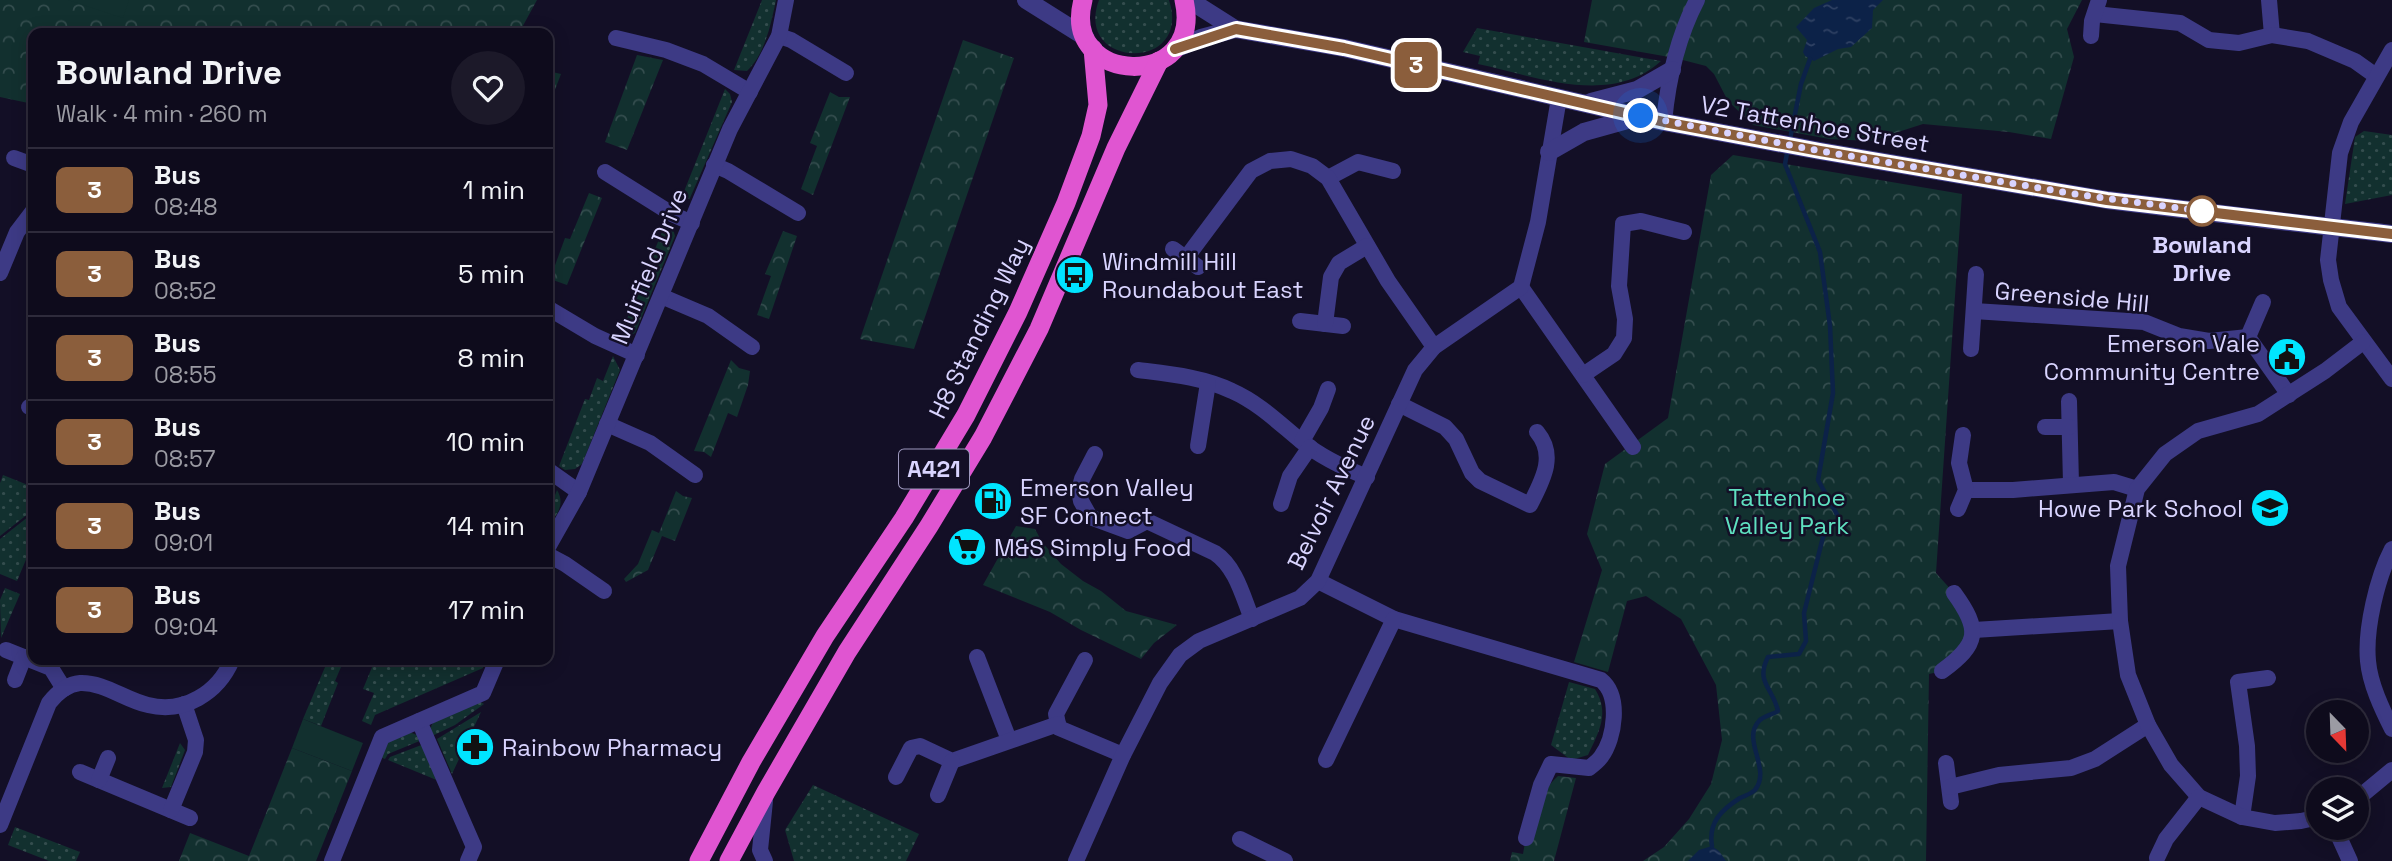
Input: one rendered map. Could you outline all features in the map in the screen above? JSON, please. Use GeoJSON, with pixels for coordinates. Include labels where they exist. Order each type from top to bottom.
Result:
{"type":"FeatureCollection","features":[{"type":"Feature","properties":{"kind":"highway","name":"A421"},"geometry":{"type":"LineString","coordinates":[[1083,0],[1081,23],[1089,43]]}},
{"type":"Feature","properties":{"kind":"highway","name":"A421"},"geometry":{"type":"LineString","coordinates":[[1167,55],[1182,37],[1186,24],[1187,0]]}},
{"type":"Feature","properties":{"kind":"highway"},"geometry":{"type":"LineString","coordinates":[[1089,43],[1107,61],[1124,67],[1142,67],[1167,55]]}},
{"type":"Feature","properties":{"kind":"highway","name":"H8 Standing Way"},"geometry":{"type":"LineString","coordinates":[[699,861],[751,762],[825,636],[904,518],[966,415],[1018,312],[1066,203],[1091,136],[1098,105],[1089,43]]}},
{"type":"Feature","properties":{"kind":"highway","name":"H8 Standing Way"},"geometry":{"type":"LineString","coordinates":[[729,861],[847,652],[983,437],[1040,329],[1116,148],[1167,55]]}},
{"type":"Feature","properties":{"kind":"street","name":"Muirfield Drive"},"geometry":{"type":"LineString","coordinates":[[553,538],[579,492],[714,165],[779,36],[786,0]]}},
{"type":"Feature","properties":{"kind":"street"},"geometry":{"type":"LineString","coordinates":[[1026,0],[1089,43]]}},
{"type":"Feature","properties":{"kind":"street","name":"V2 Tattenhoe Street"},"geometry":{"type":"LineString","coordinates":[[1187,0],[1236,29],[1344,48],[1664,122],[2107,200],[2384,233]]}},
{"type":"Feature","properties":{"kind":"street"},"geometry":{"type":"LineString","coordinates":[[1664,122],[1672,70],[1683,32],[1697,0]]}},
{"type":"Feature","properties":{"kind":"street"},"geometry":{"type":"LineString","coordinates":[[2269,0],[2272,35]]}},
{"type":"Feature","properties":{"kind":"street"},"geometry":{"type":"LineString","coordinates":[[2091,36],[2097,7],[2180,23],[2209,40],[2239,43],[2272,35],[2308,41],[2355,61],[2376,76]]}},
{"type":"Feature","properties":{"kind":"street","name":"V2 Tattenhoe Street"},"geometry":{"type":"LineString","coordinates":[[1167,55],[1236,29]]}},
{"type":"Feature","properties":{"kind":"street"},"geometry":{"type":"LineString","coordinates":[[779,36],[791,40],[846,73]]}},
{"type":"Feature","properties":{"kind":"street"},"geometry":{"type":"LineString","coordinates":[[616,38],[666,50],[704,64],[750,92]]}},
{"type":"Feature","properties":{"kind":"street"},"geometry":{"type":"LineString","coordinates":[[2392,50],[2351,122],[2340,153],[2328,260],[2339,307],[2392,379]]}},
{"type":"Feature","properties":{"kind":"street"},"geometry":{"type":"LineString","coordinates":[[1588,103],[1637,90],[1672,70]]}},
{"type":"Feature","properties":{"kind":"street"},"geometry":{"type":"LineString","coordinates":[[1559,98],[1538,222],[1521,287],[1633,447]]}},
{"type":"Feature","properties":{"kind":"street"},"geometry":{"type":"LineString","coordinates":[[1549,152],[1584,132],[1641,116]]}},
{"type":"Feature","properties":{"kind":"street"},"geometry":{"type":"LineString","coordinates":[[14,158],[28,163]]}},
{"type":"Feature","properties":{"kind":"street"},"geometry":{"type":"LineString","coordinates":[[1186,258],[1251,171],[1270,161],[1291,159],[1312,166],[1328,178],[1367,246],[1434,347]]}},
{"type":"Feature","properties":{"kind":"street"},"geometry":{"type":"LineString","coordinates":[[1328,178],[1358,162],[1394,171]]}},
{"type":"Feature","properties":{"kind":"street"},"geometry":{"type":"LineString","coordinates":[[714,165],[728,170],[798,213]]}},
{"type":"Feature","properties":{"kind":"street"},"geometry":{"type":"LineString","coordinates":[[606,172],[672,214],[692,223]]}},
{"type":"Feature","properties":{"kind":"street"},"geometry":{"type":"LineString","coordinates":[[0,273],[17,232],[28,218]]}},
{"type":"Feature","properties":{"kind":"street"},"geometry":{"type":"LineString","coordinates":[[1583,375],[1614,354],[1624,338],[1625,319],[1619,286],[1623,224],[1641,221],[1684,232]]}},
{"type":"Feature","properties":{"kind":"street"},"geometry":{"type":"LineString","coordinates":[[1325,324],[1331,277],[1339,263],[1367,246]]}},
{"type":"Feature","properties":{"kind":"street"},"geometry":{"type":"LineString","coordinates":[[1971,349],[1976,274]]}},
{"type":"Feature","properties":{"kind":"street","name":"Belvoir Avenue"},"geometry":{"type":"LineString","coordinates":[[1076,861],[1123,755],[1160,683],[1180,655],[1199,641],[1300,598],[1318,581],[1415,370],[1434,347],[1521,287]]}},
{"type":"Feature","properties":{"kind":"street"},"geometry":{"type":"LineString","coordinates":[[661,296],[708,316],[752,347]]}},
{"type":"Feature","properties":{"kind":"street"},"geometry":{"type":"LineString","coordinates":[[2263,302],[2248,337],[2289,395]]}},
{"type":"Feature","properties":{"kind":"street"},"geometry":{"type":"LineString","coordinates":[[553,311],[595,336],[637,355]]}},
{"type":"Feature","properties":{"kind":"street","name":"Greenside Hill"},"geometry":{"type":"LineString","coordinates":[[1975,311],[2144,322],[2179,336],[2208,341],[2248,337]]}},
{"type":"Feature","properties":{"kind":"street"},"geometry":{"type":"LineString","coordinates":[[1300,321],[1343,326]]}},
{"type":"Feature","properties":{"kind":"street"},"geometry":{"type":"LineString","coordinates":[[2306,820],[2275,823],[2242,817],[2199,797],[2171,765],[2148,725],[2128,675],[2120,621],[2118,566],[2137,489],[2165,454],[2198,431],[2258,414],[2325,371],[2363,342]]}},
{"type":"Feature","properties":{"kind":"street"},"geometry":{"type":"LineString","coordinates":[[1138,370],[1187,376],[1232,390],[1270,413],[1306,444],[1344,467],[1367,477]]}},
{"type":"Feature","properties":{"kind":"street"},"geometry":{"type":"LineString","coordinates":[[1198,446],[1208,383]]}},
{"type":"Feature","properties":{"kind":"street"},"geometry":{"type":"LineString","coordinates":[[1281,504],[1290,476],[1328,389]]}},
{"type":"Feature","properties":{"kind":"street"},"geometry":{"type":"LineString","coordinates":[[2069,401],[2071,484]]}},
{"type":"Feature","properties":{"kind":"street"},"geometry":{"type":"LineString","coordinates":[[1399,404],[1445,427],[1456,439],[1472,473],[1480,481],[1530,505],[1547,471],[1546,449],[1537,432]]}},
{"type":"Feature","properties":{"kind":"street"},"geometry":{"type":"LineString","coordinates":[[607,424],[650,443],[695,475]]}},
{"type":"Feature","properties":{"kind":"street"},"geometry":{"type":"LineString","coordinates":[[2045,427],[2069,427]]}},
{"type":"Feature","properties":{"kind":"street"},"geometry":{"type":"LineString","coordinates":[[1958,509],[1966,490],[1959,463],[1963,435]]}},
{"type":"Feature","properties":{"kind":"street"},"geometry":{"type":"LineString","coordinates":[[1097,455],[1082,479],[1079,490],[1081,501],[1090,517],[1128,531],[1147,521],[1225,560],[1252,619]]}},
{"type":"Feature","properties":{"kind":"street"},"geometry":{"type":"LineString","coordinates":[[553,474],[579,492]]}},
{"type":"Feature","properties":{"kind":"street"},"geometry":{"type":"LineString","coordinates":[[1966,490],[2114,482],[2137,489]]}},
{"type":"Feature","properties":{"kind":"street"},"geometry":{"type":"LineString","coordinates":[[2392,549],[2384,564],[2371,614],[2368,662],[2385,693],[2392,729]]}},
{"type":"Feature","properties":{"kind":"street"},"geometry":{"type":"LineString","coordinates":[[553,558],[604,591]]}},
{"type":"Feature","properties":{"kind":"street"},"geometry":{"type":"LineString","coordinates":[[1318,581],[1394,619],[1601,680],[1607,685],[1614,704],[1611,734],[1602,757],[1589,768],[1551,764],[1541,785],[1526,838]]}},
{"type":"Feature","properties":{"kind":"street"},"geometry":{"type":"LineString","coordinates":[[1942,671],[1965,651],[1973,630],[1968,612],[1954,593]]}},
{"type":"Feature","properties":{"kind":"street"},"geometry":{"type":"LineString","coordinates":[[1326,760],[1394,619]]}},
{"type":"Feature","properties":{"kind":"street"},"geometry":{"type":"LineString","coordinates":[[1973,630],[2120,621]]}},
{"type":"Feature","properties":{"kind":"street"},"geometry":{"type":"LineString","coordinates":[[6,650],[28,659]]}},
{"type":"Feature","properties":{"kind":"street"},"geometry":{"type":"LineString","coordinates":[[15,680],[24,657]]}},
{"type":"Feature","properties":{"kind":"street"},"geometry":{"type":"LineString","coordinates":[[977,657],[1009,740]]}},
{"type":"Feature","properties":{"kind":"street"},"geometry":{"type":"LineString","coordinates":[[1084,660],[1056,714],[1059,728],[1123,755]]}},
{"type":"Feature","properties":{"kind":"street"},"geometry":{"type":"LineString","coordinates":[[44,665],[51,668],[64,689]]}},
{"type":"Feature","properties":{"kind":"street"},"geometry":{"type":"LineString","coordinates":[[0,825],[49,703],[64,689],[77,683],[91,684],[148,705],[165,707],[184,704],[202,696],[217,685],[229,665]]}},
{"type":"Feature","properties":{"kind":"street"},"geometry":{"type":"LineString","coordinates":[[332,861],[382,737],[483,693],[495,665]]}},
{"type":"Feature","properties":{"kind":"street"},"geometry":{"type":"LineString","coordinates":[[2242,817],[2248,776],[2238,682],[2268,678]]}},
{"type":"Feature","properties":{"kind":"street"},"geometry":{"type":"LineString","coordinates":[[171,810],[195,752],[196,740],[184,704]]}},
{"type":"Feature","properties":{"kind":"street"},"geometry":{"type":"LineString","coordinates":[[419,721],[474,847],[468,861]]}},
{"type":"Feature","properties":{"kind":"street"},"geometry":{"type":"LineString","coordinates":[[896,777],[911,748],[920,746],[952,761],[1058,724]]}},
{"type":"Feature","properties":{"kind":"street"},"geometry":{"type":"LineString","coordinates":[[1946,762],[1951,794],[1999,775],[2071,768],[2095,759],[2148,725]]}},
{"type":"Feature","properties":{"kind":"street"},"geometry":{"type":"LineString","coordinates":[[2226,728],[2244,727]]}},
{"type":"Feature","properties":{"kind":"street"},"geometry":{"type":"LineString","coordinates":[[99,780],[108,758]]}},
{"type":"Feature","properties":{"kind":"street"},"geometry":{"type":"LineString","coordinates":[[938,795],[952,761]]}},
{"type":"Feature","properties":{"kind":"street"},"geometry":{"type":"LineString","coordinates":[[2369,789],[2392,770]]}},
{"type":"Feature","properties":{"kind":"street"},"geometry":{"type":"LineString","coordinates":[[80,772],[190,818]]}},
{"type":"Feature","properties":{"kind":"street"},"geometry":{"type":"LineString","coordinates":[[765,861],[760,850],[766,792]]}},
{"type":"Feature","properties":{"kind":"street"},"geometry":{"type":"LineString","coordinates":[[2157,858],[2159,836],[2199,797]]}},
{"type":"Feature","properties":{"kind":"street"},"geometry":{"type":"LineString","coordinates":[[1240,839],[1285,861]]}},
{"type":"Feature","properties":{"kind":"street"},"geometry":{"type":"LineString","coordinates":[[2340,840],[2350,861]]}},
{"type":"Feature","properties":{"kind":"green space"},"geometry":{"type":"Polygon","coordinates":[[[0,0],[537,0],[522,28],[28,28],[28,103],[0,97],[0,0]]]}},
{"type":"Feature","properties":{"kind":"green space"},"geometry":{"type":"Polygon","coordinates":[[[68,0],[129,0],[123,18],[68,0]]]}},
{"type":"Feature","properties":{"kind":"green space"},"geometry":{"type":"Polygon","coordinates":[[[762,0],[776,0],[763,47],[747,71],[734,70],[762,0]]]}},
{"type":"Feature","properties":{"kind":"green space"},"geometry":{"type":"Polygon","coordinates":[[[1099,0],[1169,0],[1172,24],[1165,40],[1151,50],[1133,53],[1116,50],[1102,39],[1096,23],[1099,0]]]}},
{"type":"Feature","properties":{"kind":"green space"},"geometry":{"type":"Polygon","coordinates":[[[1592,0],[2082,0],[2067,29],[2074,57],[2051,139],[1923,124],[1870,141],[1829,139],[1753,125],[1728,101],[1714,74],[1706,66],[1584,42],[1592,0]]]}},
{"type":"Feature","properties":{"kind":"green space"},"geometry":{"type":"Polygon","coordinates":[[[1477,28],[1661,61],[1641,75],[1619,83],[1572,84],[1548,80],[1478,64],[1480,56],[1463,52],[1477,28]]]}},
{"type":"Feature","properties":{"kind":"green space"},"geometry":{"type":"Polygon","coordinates":[[[963,40],[1014,58],[914,349],[860,339],[963,40]]]}},
{"type":"Feature","properties":{"kind":"green space"},"geometry":{"type":"Polygon","coordinates":[[[637,55],[663,60],[627,150],[605,142],[637,55]]]}},
{"type":"Feature","properties":{"kind":"green space"},"geometry":{"type":"Polygon","coordinates":[[[553,72],[561,74],[553,95],[553,72]]]}},
{"type":"Feature","properties":{"kind":"green space"},"geometry":{"type":"Polygon","coordinates":[[[725,89],[732,102],[690,198],[679,204],[725,89]]]}},
{"type":"Feature","properties":{"kind":"green space"},"geometry":{"type":"Polygon","coordinates":[[[830,92],[839,97],[850,97],[813,195],[801,189],[817,146],[810,143],[830,92]]]}},
{"type":"Feature","properties":{"kind":"green space"},"geometry":{"type":"Polygon","coordinates":[[[2364,131],[2392,135],[2392,195],[2345,204],[2355,137],[2364,131]]]}},
{"type":"Feature","properties":{"kind":"green space","name":"Tattenhoe Valley Park"},"geometry":{"type":"Polygon","coordinates":[[[1733,155],[1962,194],[1936,573],[1954,593],[1974,630],[1942,671],[1929,674],[1926,861],[1643,861],[1664,847],[1689,819],[1711,784],[1722,740],[1716,685],[1681,619],[1646,596],[1627,601],[1608,672],[1574,662],[1602,570],[1587,534],[1605,464],[1668,418],[1711,175],[1733,155]]]}},
{"type":"Feature","properties":{"kind":"green space"},"geometry":{"type":"Polygon","coordinates":[[[589,193],[602,198],[567,285],[553,280],[553,271],[565,238],[570,239],[589,193]]]}},
{"type":"Feature","properties":{"kind":"green space"},"geometry":{"type":"Polygon","coordinates":[[[666,222],[673,229],[675,236],[635,333],[627,337],[620,336],[666,222]]]}},
{"type":"Feature","properties":{"kind":"green space"},"geometry":{"type":"Polygon","coordinates":[[[783,231],[797,236],[769,319],[757,315],[771,276],[765,274],[783,231]]]}},
{"type":"Feature","properties":{"kind":"green space"},"geometry":{"type":"Polygon","coordinates":[[[613,356],[620,370],[582,464],[575,469],[565,470],[559,466],[585,399],[589,400],[597,378],[603,381],[613,356]]]}},
{"type":"Feature","properties":{"kind":"green space"},"geometry":{"type":"Polygon","coordinates":[[[731,360],[739,368],[750,371],[748,385],[737,417],[728,413],[711,457],[704,452],[694,451],[731,360]]]}},
{"type":"Feature","properties":{"kind":"green space"},"geometry":{"type":"Polygon","coordinates":[[[3,475],[28,485],[28,514],[0,536],[0,483],[3,475]]]}},
{"type":"Feature","properties":{"kind":"green space"},"geometry":{"type":"Polygon","coordinates":[[[557,490],[561,500],[553,520],[553,500],[557,490]]]}},
{"type":"Feature","properties":{"kind":"green space"},"geometry":{"type":"Polygon","coordinates":[[[676,491],[692,498],[675,541],[662,536],[648,570],[626,582],[624,579],[638,564],[652,530],[659,533],[676,491]]]}},
{"type":"Feature","properties":{"kind":"green space"},"geometry":{"type":"Polygon","coordinates":[[[28,517],[28,555],[17,581],[0,574],[0,539],[28,517]]]}},
{"type":"Feature","properties":{"kind":"green space"},"geometry":{"type":"Polygon","coordinates":[[[1016,526],[1035,529],[1042,542],[1061,564],[1126,611],[1177,625],[1154,643],[1141,659],[1050,612],[983,585],[1016,526]]]}},
{"type":"Feature","properties":{"kind":"green space"},"geometry":{"type":"Polygon","coordinates":[[[5,588],[20,594],[1,638],[0,600],[5,588]]]}},
{"type":"Feature","properties":{"kind":"green space"},"geometry":{"type":"Polygon","coordinates":[[[326,665],[342,665],[335,681],[338,683],[321,726],[303,719],[326,665]]]}},
{"type":"Feature","properties":{"kind":"green space"},"geometry":{"type":"Polygon","coordinates":[[[373,665],[483,665],[483,668],[375,715],[371,725],[362,721],[374,693],[363,689],[373,665]]]}},
{"type":"Feature","properties":{"kind":"green space"},"geometry":{"type":"Polygon","coordinates":[[[1569,682],[1595,689],[1602,706],[1599,730],[1588,755],[1571,760],[1551,745],[1569,682]]]}},
{"type":"Feature","properties":{"kind":"green space"},"geometry":{"type":"Polygon","coordinates":[[[479,701],[484,704],[455,725],[432,736],[430,729],[433,723],[479,701]]]}},
{"type":"Feature","properties":{"kind":"green space"},"geometry":{"type":"Polygon","coordinates":[[[481,712],[452,774],[437,739],[481,712]]]}},
{"type":"Feature","properties":{"kind":"green space"},"geometry":{"type":"Polygon","coordinates":[[[303,719],[363,743],[352,771],[292,748],[303,719]]]}},
{"type":"Feature","properties":{"kind":"green space"},"geometry":{"type":"Polygon","coordinates":[[[409,732],[422,740],[388,754],[385,759],[380,757],[387,742],[409,732]]]}},
{"type":"Feature","properties":{"kind":"green space"},"geometry":{"type":"Polygon","coordinates":[[[180,743],[185,750],[171,787],[162,788],[180,743]]]}},
{"type":"Feature","properties":{"kind":"green space"},"geometry":{"type":"Polygon","coordinates":[[[424,744],[439,781],[388,760],[424,744]]]}},
{"type":"Feature","properties":{"kind":"green space"},"geometry":{"type":"Polygon","coordinates":[[[292,748],[352,771],[316,861],[179,861],[190,833],[249,856],[292,748]]]}},
{"type":"Feature","properties":{"kind":"green space"},"geometry":{"type":"Polygon","coordinates":[[[1558,776],[1576,778],[1554,861],[1510,861],[1512,852],[1523,854],[1534,812],[1558,776]]]}},
{"type":"Feature","properties":{"kind":"green space"},"geometry":{"type":"Polygon","coordinates":[[[813,785],[919,834],[906,861],[794,861],[785,830],[813,785]]]}},
{"type":"Feature","properties":{"kind":"green space"},"geometry":{"type":"Polygon","coordinates":[[[15,827],[80,852],[76,861],[49,861],[8,845],[15,827]]]}},
{"type":"Feature","properties":{"kind":"water"},"geometry":{"type":"Polygon","coordinates":[[[1832,0],[1883,0],[1873,10],[1872,28],[1851,47],[1838,49],[1814,61],[1805,56],[1803,52],[1807,40],[1796,27],[1814,8],[1832,0]]]}},
{"type":"Feature","properties":{"kind":"water"},"geometry":{"type":"Polygon","coordinates":[[[1712,846],[1726,861],[1688,861],[1699,850],[1712,846]]]}},
{"type":"Feature","properties":{"kind":"waterway"},"geometry":{"type":"LineString","coordinates":[[1790,139],[1801,84],[1810,59]]}},
{"type":"Feature","properties":{"kind":"waterway"},"geometry":{"type":"LineString","coordinates":[[1712,846],[1712,830],[1717,818],[1733,803],[1754,791],[1759,782],[1754,729],[1761,719],[1778,711],[1764,679],[1764,666],[1768,657],[1799,654],[1806,641],[1804,613],[1823,537],[1839,518],[1818,480],[1833,393],[1830,326],[1820,252],[1785,164],[1788,148]]}},
{"type":"Feature","properties":{"kind":"bus line","name":"3"},"geometry":{"type":"LineString","coordinates":[[1175,49],[1201,38],[1236,29],[1344,48],[1664,122],[1820,151],[2107,200],[2392,234]]}},
{"type":"Feature","properties":{"kind":"place","name":"Bowland Drive"},"geometry":{"type":"Point","coordinates":[2202,211]}},
{"type":"Feature","properties":{"kind":"place","name":"Windmill Hill Roundabout East"},"geometry":{"type":"Point","coordinates":[1075,275]}},
{"type":"Feature","properties":{"kind":"place","name":"Emerson Vale Community Centre"},"geometry":{"type":"Point","coordinates":[2287,357]}},
{"type":"Feature","properties":{"kind":"place","name":"Emerson Valley SF Connect"},"geometry":{"type":"Point","coordinates":[993,501]}},
{"type":"Feature","properties":{"kind":"place","name":"Howe Park School"},"geometry":{"type":"Point","coordinates":[2270,508]}},
{"type":"Feature","properties":{"kind":"place","name":"M&S Simply Food"},"geometry":{"type":"Point","coordinates":[967,547]}},
{"type":"Feature","properties":{"kind":"place","name":"Rainbow Pharmacy"},"geometry":{"type":"Point","coordinates":[475,747]}},
{"type":"Feature","properties":{"kind":"route"},"geometry":{"type":"LineString","coordinates":[[1641,116],[1820,151],[2107,200],[2202,211]]}}]}
